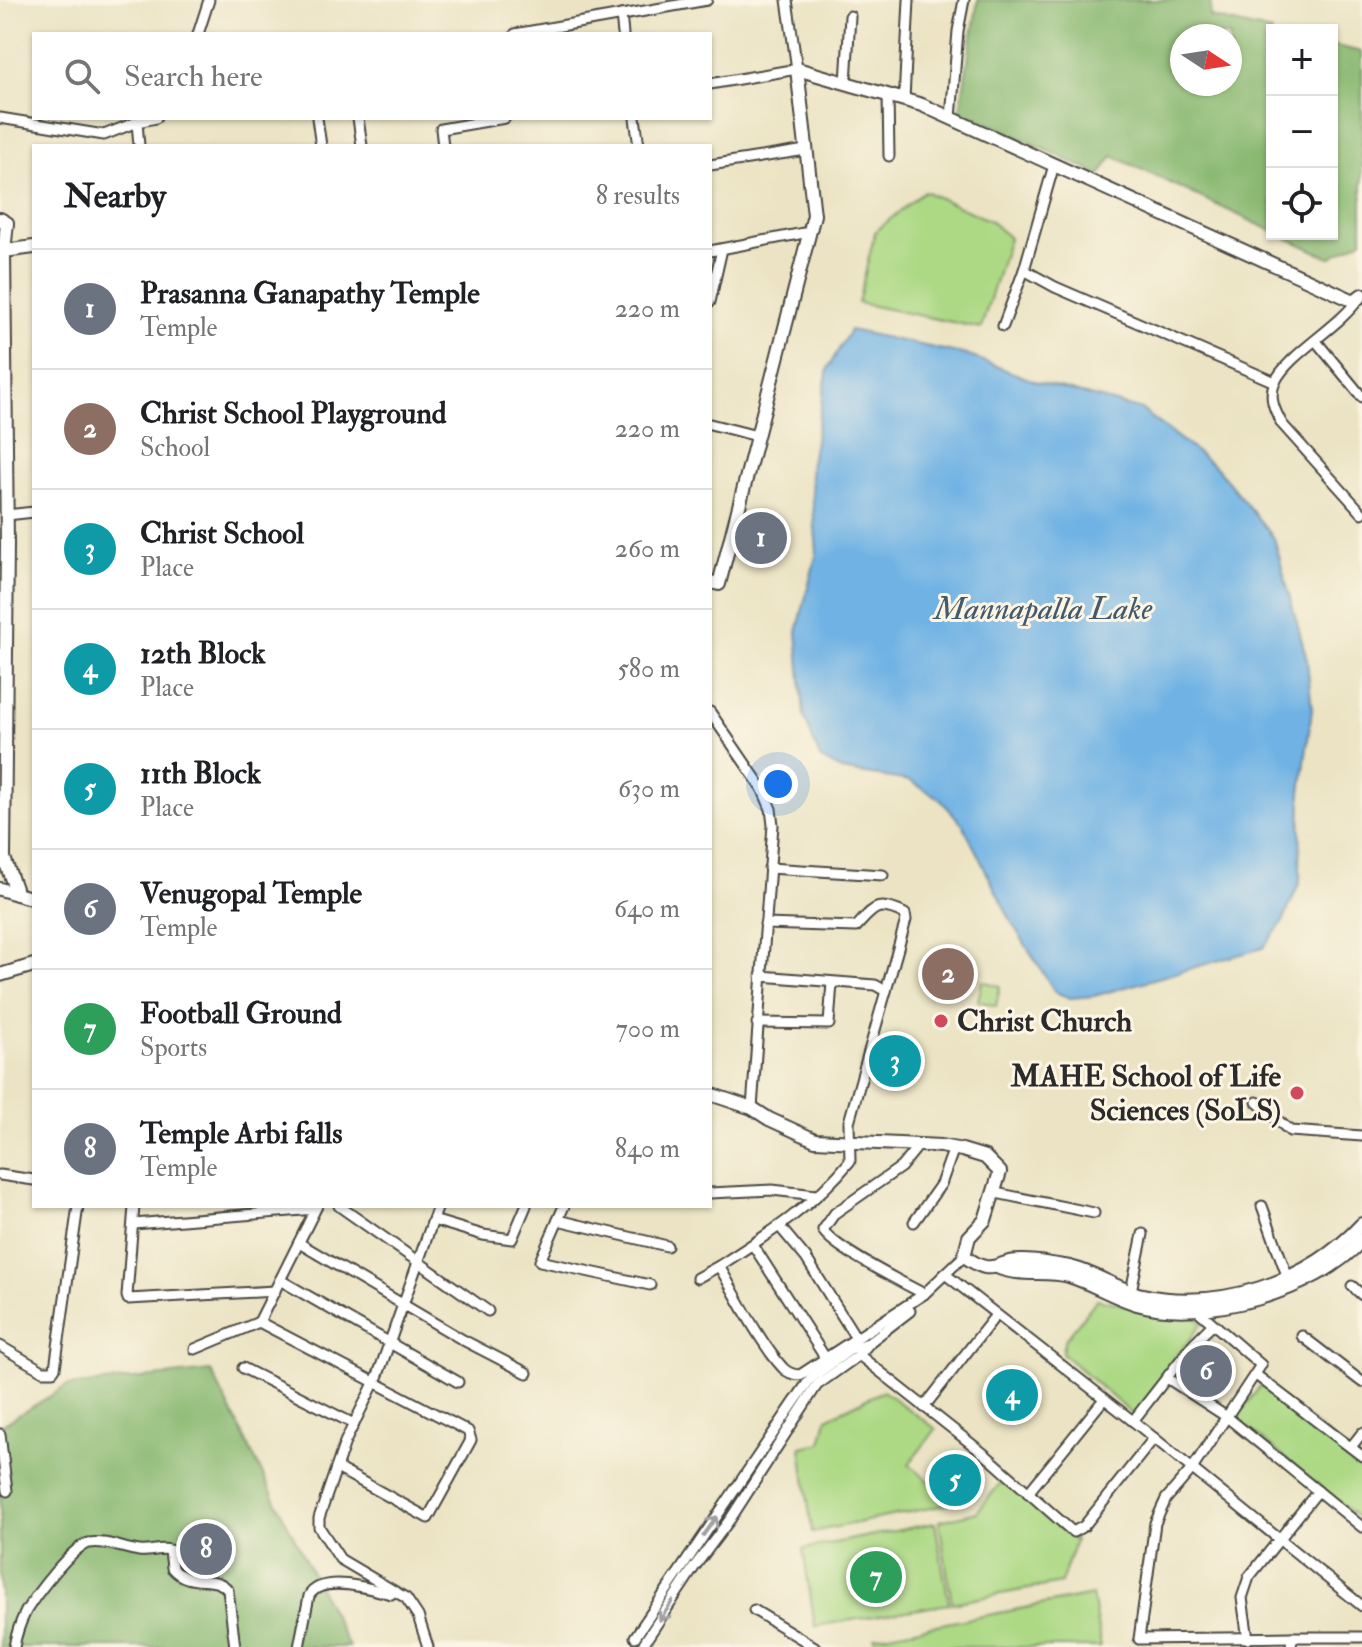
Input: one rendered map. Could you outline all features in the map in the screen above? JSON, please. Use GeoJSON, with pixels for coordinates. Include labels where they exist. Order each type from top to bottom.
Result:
{"type":"FeatureCollection","features":[{"type":"Feature","properties":{"kind":"street"},"geometry":{"type":"LineString","coordinates":[[199,32],[209,0]]}},
{"type":"Feature","properties":{"kind":"street"},"geometry":{"type":"LineString","coordinates":[[526,32],[707,0]]}},
{"type":"Feature","properties":{"kind":"street"},"geometry":{"type":"LineString","coordinates":[[712,582],[719,584],[814,215],[787,0]]}},
{"type":"Feature","properties":{"kind":"street"},"geometry":{"type":"LineString","coordinates":[[904,100],[909,0]]}},
{"type":"Feature","properties":{"kind":"street"},"geometry":{"type":"LineString","coordinates":[[951,118],[960,11],[964,0]]}},
{"type":"Feature","properties":{"kind":"street"},"geometry":{"type":"LineString","coordinates":[[621,15],[623,32]]}},
{"type":"Feature","properties":{"kind":"street"},"geometry":{"type":"LineString","coordinates":[[846,83],[850,16]]}},
{"type":"Feature","properties":{"kind":"street"},"geometry":{"type":"LineString","coordinates":[[712,84],[797,69],[904,100],[951,118],[1354,301],[1361,296]]}},
{"type":"Feature","properties":{"kind":"street"},"geometry":{"type":"LineString","coordinates":[[888,95],[889,156]]}},
{"type":"Feature","properties":{"kind":"street"},"geometry":{"type":"LineString","coordinates":[[0,118],[104,135],[146,120]]}},
{"type":"Feature","properties":{"kind":"street"},"geometry":{"type":"LineString","coordinates":[[317,120],[321,144]]}},
{"type":"Feature","properties":{"kind":"street"},"geometry":{"type":"LineString","coordinates":[[358,120],[362,144]]}},
{"type":"Feature","properties":{"kind":"street"},"geometry":{"type":"LineString","coordinates":[[443,144],[440,123],[479,120]]}},
{"type":"Feature","properties":{"kind":"street"},"geometry":{"type":"LineString","coordinates":[[635,120],[639,144]]}},
{"type":"Feature","properties":{"kind":"street"},"geometry":{"type":"LineString","coordinates":[[137,122],[139,144]]}},
{"type":"Feature","properties":{"kind":"street"},"geometry":{"type":"LineString","coordinates":[[712,165],[806,150]]}},
{"type":"Feature","properties":{"kind":"street"},"geometry":{"type":"LineString","coordinates":[[1003,326],[1024,270],[1054,165]]}},
{"type":"Feature","properties":{"kind":"street"},"geometry":{"type":"LineString","coordinates":[[0,219],[7,223],[4,251],[7,515],[3,565],[4,858],[17,894]]}},
{"type":"Feature","properties":{"kind":"street"},"geometry":{"type":"LineString","coordinates":[[712,251],[809,232]]}},
{"type":"Feature","properties":{"kind":"street"},"geometry":{"type":"LineString","coordinates":[[4,251],[32,247]]}},
{"type":"Feature","properties":{"kind":"street"},"geometry":{"type":"LineString","coordinates":[[712,293],[722,249]]}},
{"type":"Feature","properties":{"kind":"street"},"geometry":{"type":"LineString","coordinates":[[1024,270],[1055,287],[1275,382]]}},
{"type":"Feature","properties":{"kind":"street"},"geometry":{"type":"LineString","coordinates":[[1361,296],[1350,312],[1291,363],[1275,382],[1273,408],[1282,424],[1362,513]]}},
{"type":"Feature","properties":{"kind":"street"},"geometry":{"type":"LineString","coordinates":[[1316,341],[1362,397]]}},
{"type":"Feature","properties":{"kind":"street"},"geometry":{"type":"LineString","coordinates":[[712,425],[757,436]]}},
{"type":"Feature","properties":{"kind":"street"},"geometry":{"type":"LineString","coordinates":[[7,515],[32,512]]}},
{"type":"Feature","properties":{"kind":"street"},"geometry":{"type":"LineString","coordinates":[[712,715],[762,788],[771,809],[773,825],[752,1108]]}},
{"type":"Feature","properties":{"kind":"street"},"geometry":{"type":"LineString","coordinates":[[769,868],[883,875]]}},
{"type":"Feature","properties":{"kind":"street"},"geometry":{"type":"LineString","coordinates":[[0,889],[32,898]]}},
{"type":"Feature","properties":{"kind":"street"},"geometry":{"type":"LineString","coordinates":[[697,1278],[780,1227],[837,1178],[850,1161],[849,1122],[906,920],[905,914],[892,908],[873,908],[856,927],[765,924]]}},
{"type":"Feature","properties":{"kind":"street"},"geometry":{"type":"LineString","coordinates":[[0,975],[32,966]]}},
{"type":"Feature","properties":{"kind":"street"},"geometry":{"type":"LineString","coordinates":[[761,976],[875,985],[886,991]]}},
{"type":"Feature","properties":{"kind":"street"},"geometry":{"type":"LineString","coordinates":[[757,1023],[829,1024],[832,982]]}},
{"type":"Feature","properties":{"kind":"street"},"geometry":{"type":"LineString","coordinates":[[644,1643],[731,1518],[817,1385],[859,1355],[871,1341],[947,1276],[964,1256],[969,1237],[985,1220],[996,1193],[1000,1172],[985,1157],[954,1148],[815,1140],[752,1108],[712,1095]]}},
{"type":"Feature","properties":{"kind":"street"},"geometry":{"type":"LineString","coordinates":[[1257,1102],[1290,1131],[1362,1136]]}},
{"type":"Feature","properties":{"kind":"street"},"geometry":{"type":"LineString","coordinates":[[918,1146],[901,1167],[835,1213],[826,1221],[823,1230],[826,1236],[846,1249],[924,1294]]}},
{"type":"Feature","properties":{"kind":"street"},"geometry":{"type":"LineString","coordinates":[[914,1222],[941,1184],[954,1148]]}},
{"type":"Feature","properties":{"kind":"street"},"geometry":{"type":"LineString","coordinates":[[0,1175],[32,1180]]}},
{"type":"Feature","properties":{"kind":"street"},"geometry":{"type":"LineString","coordinates":[[712,1193],[772,1190],[816,1195]]}},
{"type":"Feature","properties":{"kind":"street"},"geometry":{"type":"LineString","coordinates":[[996,1193],[1094,1213]]}},
{"type":"Feature","properties":{"kind":"street"},"geometry":{"type":"LineString","coordinates":[[1262,1206],[1290,1283]]}},
{"type":"Feature","properties":{"kind":"street"},"geometry":{"type":"LineString","coordinates":[[0,1346],[43,1371],[53,1371],[55,1368],[78,1208]]}},
{"type":"Feature","properties":{"kind":"street"},"geometry":{"type":"LineString","coordinates":[[134,1208],[128,1299],[275,1291]]}},
{"type":"Feature","properties":{"kind":"street"},"geometry":{"type":"LineString","coordinates":[[134,1224],[316,1208]]}},
{"type":"Feature","properties":{"kind":"street"},"geometry":{"type":"LineString","coordinates":[[195,1349],[259,1322],[316,1208]]}},
{"type":"Feature","properties":{"kind":"street"},"geometry":{"type":"LineString","coordinates":[[342,1208],[488,1311]]}},
{"type":"Feature","properties":{"kind":"street"},"geometry":{"type":"LineString","coordinates":[[428,1647],[418,1616],[406,1598],[340,1559],[324,1537],[319,1518],[354,1424],[375,1382],[437,1208]]}},
{"type":"Feature","properties":{"kind":"street"},"geometry":{"type":"LineString","coordinates":[[433,1220],[483,1235],[512,1239],[525,1208]]}},
{"type":"Feature","properties":{"kind":"street"},"geometry":{"type":"LineString","coordinates":[[563,1208],[540,1261],[650,1285]]}},
{"type":"Feature","properties":{"kind":"street"},"geometry":{"type":"LineString","coordinates":[[558,1220],[667,1246]]}},
{"type":"Feature","properties":{"kind":"street"},"geometry":{"type":"LineString","coordinates":[[997,1267],[1008,1272],[1067,1276],[1136,1304],[1195,1308],[1261,1299],[1325,1258],[1362,1224]]}},
{"type":"Feature","properties":{"kind":"street"},"geometry":{"type":"LineString","coordinates":[[780,1227],[806,1258],[856,1338]]}},
{"type":"Feature","properties":{"kind":"street"},"geometry":{"type":"LineString","coordinates":[[1131,1291],[1143,1234]]}},
{"type":"Feature","properties":{"kind":"street"},"geometry":{"type":"LineString","coordinates":[[964,1256],[983,1268],[1009,1262],[1069,1267],[1131,1291],[1183,1300],[1290,1283],[1318,1275],[1362,1240]]}},
{"type":"Feature","properties":{"kind":"street"},"geometry":{"type":"LineString","coordinates":[[299,1243],[463,1340],[527,1373]]}},
{"type":"Feature","properties":{"kind":"street"},"geometry":{"type":"LineString","coordinates":[[753,1245],[826,1359]]}},
{"type":"Feature","properties":{"kind":"street"},"geometry":{"type":"LineString","coordinates":[[719,1266],[750,1319],[784,1369],[793,1375],[800,1375],[826,1359],[947,1276]]}},
{"type":"Feature","properties":{"kind":"street"},"geometry":{"type":"LineString","coordinates":[[947,1276],[1362,1606]]}},
{"type":"Feature","properties":{"kind":"street"},"geometry":{"type":"LineString","coordinates":[[280,1280],[458,1382]]}},
{"type":"Feature","properties":{"kind":"street"},"geometry":{"type":"LineString","coordinates":[[1352,1286],[1362,1295]]}},
{"type":"Feature","properties":{"kind":"street"},"geometry":{"type":"LineString","coordinates":[[1195,1308],[1261,1365],[1192,1469],[1166,1499],[1155,1523],[1139,1643],[1248,1639],[1291,1642],[1362,1637]]}},
{"type":"Feature","properties":{"kind":"street"},"geometry":{"type":"LineString","coordinates":[[924,1407],[996,1315]]}},
{"type":"Feature","properties":{"kind":"street"},"geometry":{"type":"LineString","coordinates":[[259,1322],[468,1431],[471,1440],[428,1518],[337,1468]]}},
{"type":"Feature","properties":{"kind":"street"},"geometry":{"type":"LineString","coordinates":[[1133,1421],[1212,1325]]}},
{"type":"Feature","properties":{"kind":"street"},"geometry":{"type":"LineString","coordinates":[[1302,1336],[1362,1382]]}},
{"type":"Feature","properties":{"kind":"street"},"geometry":{"type":"LineString","coordinates":[[635,1637],[810,1379],[851,1349],[871,1341]]}},
{"type":"Feature","properties":{"kind":"street"},"geometry":{"type":"LineString","coordinates":[[859,1355],[1073,1532],[1084,1526],[1154,1438]]}},
{"type":"Feature","properties":{"kind":"street"},"geometry":{"type":"LineString","coordinates":[[243,1368],[354,1424]]}},
{"type":"Feature","properties":{"kind":"street"},"geometry":{"type":"LineString","coordinates":[[1256,1375],[1362,1456]]}},
{"type":"Feature","properties":{"kind":"street"},"geometry":{"type":"LineString","coordinates":[[1167,1378],[1227,1417],[1362,1527]]}},
{"type":"Feature","properties":{"kind":"street"},"geometry":{"type":"LineString","coordinates":[[1028,1493],[1104,1399]]}},
{"type":"Feature","properties":{"kind":"street"},"geometry":{"type":"LineString","coordinates":[[1351,1447],[1362,1433]]}},
{"type":"Feature","properties":{"kind":"street"},"geometry":{"type":"LineString","coordinates":[[0,1434],[7,1491]]}},
{"type":"Feature","properties":{"kind":"street"},"geometry":{"type":"LineString","coordinates":[[1248,1639],[1242,1598],[1249,1577],[1318,1491]]}},
{"type":"Feature","properties":{"kind":"street"},"geometry":{"type":"LineString","coordinates":[[14,1647],[19,1627],[42,1589],[86,1543],[101,1543],[141,1552],[164,1548],[170,1550],[172,1568],[183,1578],[220,1581],[228,1590],[235,1647]]}},
{"type":"Feature","properties":{"kind":"street"},"geometry":{"type":"LineString","coordinates":[[299,1647],[309,1596],[313,1588],[320,1584],[360,1586],[406,1598]]}},
{"type":"Feature","properties":{"kind":"street"},"geometry":{"type":"LineString","coordinates":[[754,1610],[815,1647]]}},
{"type":"Feature","properties":{"kind":"green space"},"geometry":{"type":"Polygon","coordinates":[[[978,0],[1211,0],[1210,17],[1239,24],[1170,24],[1170,96],[1242,96],[1242,25],[1266,31],[1266,228],[1113,156],[1100,175],[960,110],[978,0]]]}},
{"type":"Feature","properties":{"kind":"green space"},"geometry":{"type":"Polygon","coordinates":[[[1338,46],[1362,52],[1362,240],[1330,258],[1291,240],[1338,240],[1338,46]]]}},
{"type":"Feature","properties":{"kind":"green space"},"geometry":{"type":"Polygon","coordinates":[[[924,191],[991,221],[1009,238],[981,328],[858,303],[875,232],[924,191]]]}},
{"type":"Feature","properties":{"kind":"green space"},"geometry":{"type":"Polygon","coordinates":[[[982,981],[1000,986],[996,1006],[978,1001],[982,981]]]}},
{"type":"Feature","properties":{"kind":"green space"},"geometry":{"type":"Polygon","coordinates":[[[1097,1299],[1158,1312],[1192,1314],[1202,1323],[1134,1416],[1062,1353],[1064,1341],[1097,1299]]]}},
{"type":"Feature","properties":{"kind":"green space"},"geometry":{"type":"Polygon","coordinates":[[[211,1371],[349,1647],[0,1647],[0,1426],[67,1386],[211,1371]]]}},
{"type":"Feature","properties":{"kind":"green space"},"geometry":{"type":"Polygon","coordinates":[[[1262,1384],[1362,1462],[1362,1521],[1236,1418],[1262,1384]]]}},
{"type":"Feature","properties":{"kind":"green space"},"geometry":{"type":"Polygon","coordinates":[[[883,1391],[936,1429],[909,1464],[955,1503],[812,1532],[801,1447],[821,1443],[827,1418],[883,1391]]]}},
{"type":"Feature","properties":{"kind":"green space"},"geometry":{"type":"Polygon","coordinates":[[[1002,1481],[1075,1541],[1061,1583],[952,1603],[939,1521],[977,1512],[1002,1481]]]}},
{"type":"Feature","properties":{"kind":"green space"},"geometry":{"type":"Polygon","coordinates":[[[935,1523],[949,1604],[815,1626],[803,1549],[935,1523]]]}},
{"type":"Feature","properties":{"kind":"green space"},"geometry":{"type":"Polygon","coordinates":[[[1092,1595],[1101,1647],[876,1647],[874,1637],[1092,1595]]]}},
{"type":"Feature","properties":{"kind":"water","name":"Mannapalla Lake"},"geometry":{"type":"Polygon","coordinates":[[[850,330],[967,355],[1037,382],[1142,410],[1217,468],[1274,538],[1307,660],[1312,709],[1301,793],[1300,881],[1283,922],[1263,948],[1094,996],[1070,998],[1055,992],[1012,923],[963,825],[940,799],[910,781],[841,770],[820,758],[804,716],[797,632],[817,552],[810,468],[828,368],[850,330]]]}},
{"type":"Feature","properties":{"kind":"place","name":"Prasanna Ganapathy Temple"},"geometry":{"type":"Point","coordinates":[761,538]}},
{"type":"Feature","properties":{"kind":"place","name":"Christ School Playground"},"geometry":{"type":"Point","coordinates":[948,974]}},
{"type":"Feature","properties":{"kind":"place","name":"Christ Church"},"geometry":{"type":"Point","coordinates":[941,1021]}},
{"type":"Feature","properties":{"kind":"place","name":"Christ School"},"geometry":{"type":"Point","coordinates":[895,1061]}},
{"type":"Feature","properties":{"kind":"place","name":"MAHE School of Life Sciences (SoLS)"},"geometry":{"type":"Point","coordinates":[1297,1093]}},
{"type":"Feature","properties":{"kind":"place","name":"Venugopal Temple"},"geometry":{"type":"Point","coordinates":[1206,1371]}},
{"type":"Feature","properties":{"kind":"place","name":"12th Block"},"geometry":{"type":"Point","coordinates":[1012,1395]}},
{"type":"Feature","properties":{"kind":"place","name":"11th Block"},"geometry":{"type":"Point","coordinates":[955,1480]}},
{"type":"Feature","properties":{"kind":"place","name":"Temple Arbi falls"},"geometry":{"type":"Point","coordinates":[206,1549]}},
{"type":"Feature","properties":{"kind":"place","name":"Football Ground"},"geometry":{"type":"Point","coordinates":[876,1577]}}]}
